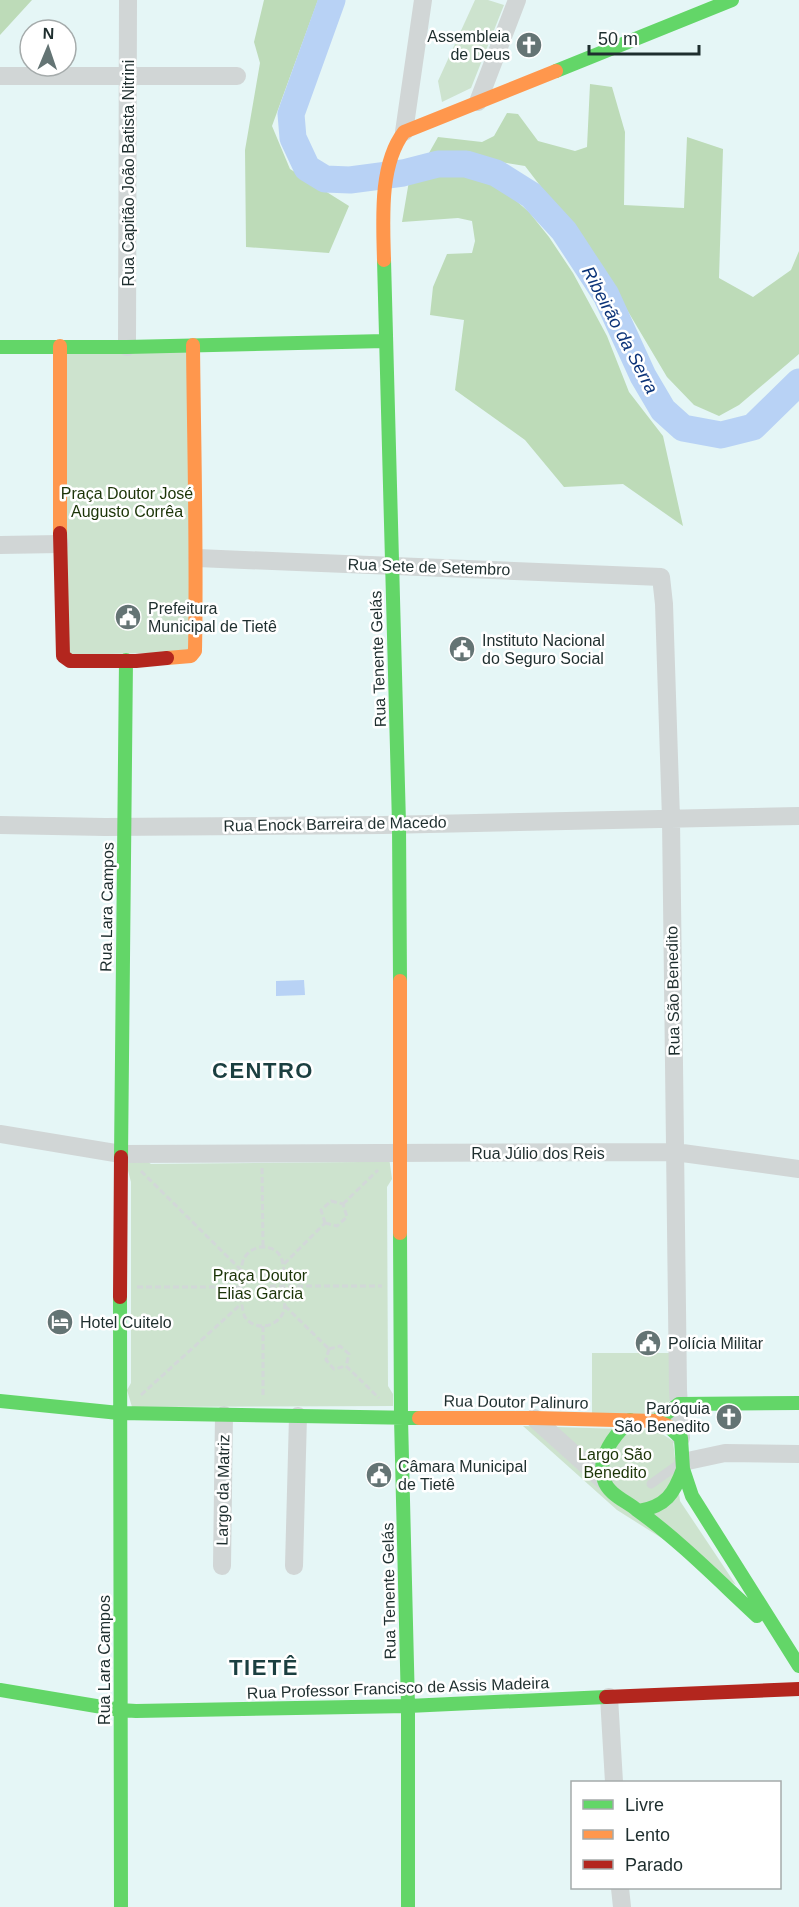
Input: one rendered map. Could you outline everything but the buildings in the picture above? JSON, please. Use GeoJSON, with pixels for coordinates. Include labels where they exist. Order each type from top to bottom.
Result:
{"type":"FeatureCollection","features":[{"type":"Feature","properties":{"kind":"street","name":"Rua Capitão João Batista Nitrini"},"geometry":{"type":"LineString","coordinates":[[127,347],[128,0]]}},
{"type":"Feature","properties":{"kind":"street"},"geometry":{"type":"LineString","coordinates":[[404,132],[423,0]]}},
{"type":"Feature","properties":{"kind":"street"},"geometry":{"type":"LineString","coordinates":[[478,102],[517,0]]}},
{"type":"Feature","properties":{"kind":"street"},"geometry":{"type":"LineString","coordinates":[[404,132],[732,0]]}},
{"type":"Feature","properties":{"kind":"street"},"geometry":{"type":"LineString","coordinates":[[0,76],[237,76]]}},
{"type":"Feature","properties":{"kind":"street","name":"Rua Tenente Gelás"},"geometry":{"type":"LineString","coordinates":[[400,1154],[399,824],[383,221],[384,192],[390,165],[398,140],[404,132]]}},
{"type":"Feature","properties":{"kind":"street"},"geometry":{"type":"LineString","coordinates":[[0,347],[127,347],[385,341]]}},
{"type":"Feature","properties":{"kind":"street"},"geometry":{"type":"LineString","coordinates":[[60,346],[60,544],[63,656],[70,661],[191,656],[195,651],[197,558],[194,520],[193,345]]}},
{"type":"Feature","properties":{"kind":"street"},"geometry":{"type":"LineString","coordinates":[[0,545],[60,544]]}},
{"type":"Feature","properties":{"kind":"street","name":"Rua Sete de Setembro"},"geometry":{"type":"LineString","coordinates":[[197,558],[661,577]]}},
{"type":"Feature","properties":{"kind":"street","name":"Rua São Benedito"},"geometry":{"type":"LineString","coordinates":[[661,577],[664,604],[671,819],[679,1404]]}},
{"type":"Feature","properties":{"kind":"street","name":"Rua Lara Campos"},"geometry":{"type":"LineString","coordinates":[[121,1154],[126,660]]}},
{"type":"Feature","properties":{"kind":"street","name":"Rua Enock Barreira de Macedo"},"geometry":{"type":"LineString","coordinates":[[0,825],[124,827],[399,824],[799,816]]}},
{"type":"Feature","properties":{"kind":"street"},"geometry":{"type":"LineString","coordinates":[[0,1134],[121,1154],[400,1154],[401,1418],[119,1413],[0,1401]]}},
{"type":"Feature","properties":{"kind":"street","name":"Rua Júlio dos Reis"},"geometry":{"type":"LineString","coordinates":[[400,1154],[675,1152],[799,1168]]}},
{"type":"Feature","properties":{"kind":"street"},"geometry":{"type":"LineString","coordinates":[[119,1413],[121,1154]]}},
{"type":"Feature","properties":{"kind":"street"},"geometry":{"type":"LineString","coordinates":[[656,1421],[679,1404],[799,1403]]}},
{"type":"Feature","properties":{"kind":"street"},"geometry":{"type":"LineString","coordinates":[[679,1404],[683,1465],[692,1496],[799,1666]]}},
{"type":"Feature","properties":{"kind":"street","name":"Rua Lara Campos"},"geometry":{"type":"LineString","coordinates":[[119,1413],[122,1907]]}},
{"type":"Feature","properties":{"kind":"street","name":"Largo da Matriz"},"geometry":{"type":"LineString","coordinates":[[222,1566],[224,1415]]}},
{"type":"Feature","properties":{"kind":"street"},"geometry":{"type":"LineString","coordinates":[[294,1566],[298,1416]]}},
{"type":"Feature","properties":{"kind":"street","name":"Rua Tenente Gelás"},"geometry":{"type":"LineString","coordinates":[[401,1418],[408,1706],[408,1907]]}},
{"type":"Feature","properties":{"kind":"street","name":"Rua Doutor Palinuro"},"geometry":{"type":"LineString","coordinates":[[401,1418],[630,1420]]}},
{"type":"Feature","properties":{"kind":"street"},"geometry":{"type":"LineString","coordinates":[[534,1418],[604,1481],[609,1489],[639,1511],[778,1635]]}},
{"type":"Feature","properties":{"kind":"street"},"geometry":{"type":"LineString","coordinates":[[604,1481],[603,1467],[610,1443],[630,1420],[656,1421],[666,1424],[681,1438]]}},
{"type":"Feature","properties":{"kind":"street"},"geometry":{"type":"LineString","coordinates":[[683,1465],[725,1453],[799,1454]]}},
{"type":"Feature","properties":{"kind":"street"},"geometry":{"type":"LineString","coordinates":[[639,1511],[661,1505],[677,1486],[683,1465]]}},
{"type":"Feature","properties":{"kind":"street","name":"Rua Professor Francisco de Assis Madeira"},"geometry":{"type":"LineString","coordinates":[[0,1690],[120,1710],[408,1706],[799,1689]]}},
{"type":"Feature","properties":{"kind":"street"},"geometry":{"type":"LineString","coordinates":[[609,1697],[614,1781]]}},
{"type":"Feature","properties":{"kind":"street"},"geometry":{"type":"LineString","coordinates":[[621,1889],[622,1907]]}},
{"type":"Feature","properties":{"kind":"lane"},"geometry":{"type":"LineString","coordinates":[[651,1484],[683,1465]]}},
{"type":"Feature","properties":{"kind":"path"},"geometry":{"type":"LineString","coordinates":[[121,1154],[242,1271]]}},
{"type":"Feature","properties":{"kind":"path"},"geometry":{"type":"LineString","coordinates":[[262,1154],[263,1247]]}},
{"type":"Feature","properties":{"kind":"path"},"geometry":{"type":"LineString","coordinates":[[343,1204],[378,1169]]}},
{"type":"Feature","properties":{"kind":"path"},"geometry":{"type":"LineString","coordinates":[[325,1223],[321,1210],[331,1201],[343,1204]]}},
{"type":"Feature","properties":{"kind":"path"},"geometry":{"type":"LineString","coordinates":[[325,1223],[337,1226],[347,1217],[343,1204]]}},
{"type":"Feature","properties":{"kind":"path"},"geometry":{"type":"LineString","coordinates":[[284,1264],[325,1223]]}},
{"type":"Feature","properties":{"kind":"path"},"geometry":{"type":"LineString","coordinates":[[263,1247],[271,1248],[278,1253],[284,1264],[283,1313],[271,1325],[263,1326],[255,1325],[248,1320],[242,1304],[243,1260],[255,1248],[263,1247]]}},
{"type":"Feature","properties":{"kind":"path"},"geometry":{"type":"LineString","coordinates":[[270,1287],[401,1286]]}},
{"type":"Feature","properties":{"kind":"path"},"geometry":{"type":"LineString","coordinates":[[120,1287],[242,1287]]}},
{"type":"Feature","properties":{"kind":"path"},"geometry":{"type":"LineString","coordinates":[[140,1396],[242,1304]]}},
{"type":"Feature","properties":{"kind":"path"},"geometry":{"type":"LineString","coordinates":[[284,1305],[329,1349]]}},
{"type":"Feature","properties":{"kind":"path"},"geometry":{"type":"LineString","coordinates":[[263,1326],[263,1415]]}},
{"type":"Feature","properties":{"kind":"path"},"geometry":{"type":"LineString","coordinates":[[329,1349],[340,1346],[349,1354],[346,1366]]}},
{"type":"Feature","properties":{"kind":"path"},"geometry":{"type":"LineString","coordinates":[[329,1349],[326,1360],[334,1369],[346,1366]]}},
{"type":"Feature","properties":{"kind":"path"},"geometry":{"type":"LineString","coordinates":[[346,1366],[381,1400]]}},
{"type":"Feature","properties":{"kind":"green space"},"geometry":{"type":"Polygon","coordinates":[[[0,0],[32,0],[0,35],[0,0]]]}},
{"type":"Feature","properties":{"kind":"green space"},"geometry":{"type":"Polygon","coordinates":[[[264,0],[318,0],[272,126],[290,169],[349,206],[329,253],[246,247],[245,150],[260,63],[254,42],[264,0]]]}},
{"type":"Feature","properties":{"kind":"green space"},"geometry":{"type":"Polygon","coordinates":[[[475,0],[488,0],[504,5],[471,88],[442,102],[438,81],[475,0]]]}},
{"type":"Feature","properties":{"kind":"green space"},"geometry":{"type":"Polygon","coordinates":[[[590,84],[612,87],[625,132],[624,205],[684,208],[687,137],[723,149],[719,278],[753,297],[791,270],[799,251],[799,354],[739,405],[719,416],[694,405],[667,377],[598,261],[525,166],[462,156],[425,160],[438,137],[482,142],[494,136],[507,113],[518,114],[538,141],[575,151],[587,147],[590,84]]]}},
{"type":"Feature","properties":{"kind":"green space"},"geometry":{"type":"Polygon","coordinates":[[[464,173],[499,186],[529,212],[573,273],[607,336],[629,392],[663,436],[683,526],[623,484],[564,487],[525,440],[455,390],[464,320],[430,315],[433,287],[447,254],[472,253],[475,241],[472,221],[458,218],[402,222],[409,181],[464,173]]]}},
{"type":"Feature","properties":{"kind":"green space","name":"Praça Doutor José Augusto Corrêa"},"geometry":{"type":"Polygon","coordinates":[[[62,350],[190,351],[193,652],[65,655],[62,350]]]}},
{"type":"Feature","properties":{"kind":"green space","name":"Praça Doutor Elias Garcia"},"geometry":{"type":"Polygon","coordinates":[[[369,1157],[389,1157],[392,1179],[387,1187],[388,1386],[393,1394],[393,1406],[132,1407],[127,1390],[131,1383],[131,1182],[126,1163],[145,1160],[151,1164],[361,1162],[369,1157]]]}},
{"type":"Feature","properties":{"kind":"green space"},"geometry":{"type":"Polygon","coordinates":[[[592,1353],[671,1353],[671,1400],[654,1415],[592,1415],[592,1353]]]}},
{"type":"Feature","properties":{"kind":"green space","name":"Largo São Benedito"},"geometry":{"type":"Polygon","coordinates":[[[523,1426],[656,1430],[673,1441],[680,1501],[736,1585],[617,1510],[523,1426]]]}},
{"type":"Feature","properties":{"kind":"water"},"geometry":{"type":"Polygon","coordinates":[[[304,980],[305,995],[276,996],[276,981],[304,980]]]}},
{"type":"Feature","properties":{"kind":"waterway","name":"Ribeirão da Serra"},"geometry":{"type":"LineString","coordinates":[[332,0],[291,114],[293,138],[307,168],[325,179],[350,180],[403,173],[438,164],[466,164],[496,173],[531,195],[564,231],[606,295],[643,376],[663,410],[683,428],[721,435],[753,427],[799,382]]}},
{"type":"Feature","properties":{"kind":"traffic: fast"},"geometry":{"type":"LineString","coordinates":[[556,71],[732,0]]}},
{"type":"Feature","properties":{"kind":"traffic: fast"},"geometry":{"type":"LineString","coordinates":[[384,260],[399,824],[400,981]]}},
{"type":"Feature","properties":{"kind":"traffic: fast"},"geometry":{"type":"LineString","coordinates":[[0,347],[127,347],[385,341]]}},
{"type":"Feature","properties":{"kind":"traffic: fast"},"geometry":{"type":"LineString","coordinates":[[121,1157],[126,660]]}},
{"type":"Feature","properties":{"kind":"traffic: fast"},"geometry":{"type":"LineString","coordinates":[[400,1233],[401,1418],[408,1706],[408,1907]]}},
{"type":"Feature","properties":{"kind":"traffic: fast"},"geometry":{"type":"LineString","coordinates":[[120,1297],[121,1907]]}},
{"type":"Feature","properties":{"kind":"traffic: fast"},"geometry":{"type":"LineString","coordinates":[[0,1401],[119,1413],[419,1418]]}},
{"type":"Feature","properties":{"kind":"traffic: fast"},"geometry":{"type":"LineString","coordinates":[[656,1421],[679,1404],[799,1403]]}},
{"type":"Feature","properties":{"kind":"traffic: fast"},"geometry":{"type":"LineString","coordinates":[[630,1420],[618,1432],[605,1455],[602,1471],[606,1485],[613,1493],[684,1548],[757,1616]]}},
{"type":"Feature","properties":{"kind":"traffic: fast"},"geometry":{"type":"LineString","coordinates":[[668,1426],[681,1438],[683,1469],[692,1496],[799,1666]]}},
{"type":"Feature","properties":{"kind":"traffic: fast"},"geometry":{"type":"LineString","coordinates":[[639,1511],[656,1506],[668,1498],[683,1469]]}},
{"type":"Feature","properties":{"kind":"traffic: fast"},"geometry":{"type":"LineString","coordinates":[[0,1690],[136,1711],[408,1706],[606,1697]]}},
{"type":"Feature","properties":{"kind":"traffic: slow"},"geometry":{"type":"LineString","coordinates":[[384,260],[383,211],[386,176],[396,145],[404,132],[556,71]]}},
{"type":"Feature","properties":{"kind":"traffic: slow"},"geometry":{"type":"LineString","coordinates":[[167,658],[191,656],[195,651],[193,345]]}},
{"type":"Feature","properties":{"kind":"traffic: slow"},"geometry":{"type":"LineString","coordinates":[[60,346],[60,533]]}},
{"type":"Feature","properties":{"kind":"traffic: slow"},"geometry":{"type":"LineString","coordinates":[[400,981],[400,1233]]}},
{"type":"Feature","properties":{"kind":"traffic: slow"},"geometry":{"type":"LineString","coordinates":[[419,1418],[656,1421],[668,1426]]}},
{"type":"Feature","properties":{"kind":"traffic: jam"},"geometry":{"type":"LineString","coordinates":[[60,533],[63,656],[70,661],[136,661],[167,658]]}},
{"type":"Feature","properties":{"kind":"traffic: jam"},"geometry":{"type":"LineString","coordinates":[[120,1297],[121,1157]]}},
{"type":"Feature","properties":{"kind":"traffic: jam"},"geometry":{"type":"LineString","coordinates":[[606,1697],[799,1689]]}},
{"type":"Feature","properties":{"kind":"place","name":"Assembleia de Deus"},"geometry":{"type":"Point","coordinates":[529,45]}},
{"type":"Feature","properties":{"kind":"place","name":"Prefeitura Municipal de Tietê"},"geometry":{"type":"Point","coordinates":[128,617]}},
{"type":"Feature","properties":{"kind":"place","name":"Instituto Nacional do Seguro Social"},"geometry":{"type":"Point","coordinates":[462,649]}},
{"type":"Feature","properties":{"kind":"place","name":"Hotel Cuitelo"},"geometry":{"type":"Point","coordinates":[60,1322]}},
{"type":"Feature","properties":{"kind":"place","name":"Polícia Militar"},"geometry":{"type":"Point","coordinates":[648,1343]}},
{"type":"Feature","properties":{"kind":"place","name":"Paróquia São Benedito"},"geometry":{"type":"Point","coordinates":[729,1417]}},
{"type":"Feature","properties":{"kind":"place","name":"Câmara Municipal de Tietê"},"geometry":{"type":"Point","coordinates":[379,1475]}},
{"type":"Feature","properties":{"kind":"district","name":"CENTRO"},"geometry":{"type":"Point","coordinates":[263,1070]}},
{"type":"Feature","properties":{"kind":"district","name":"TIETÊ"},"geometry":{"type":"Point","coordinates":[264,1667]}}]}
